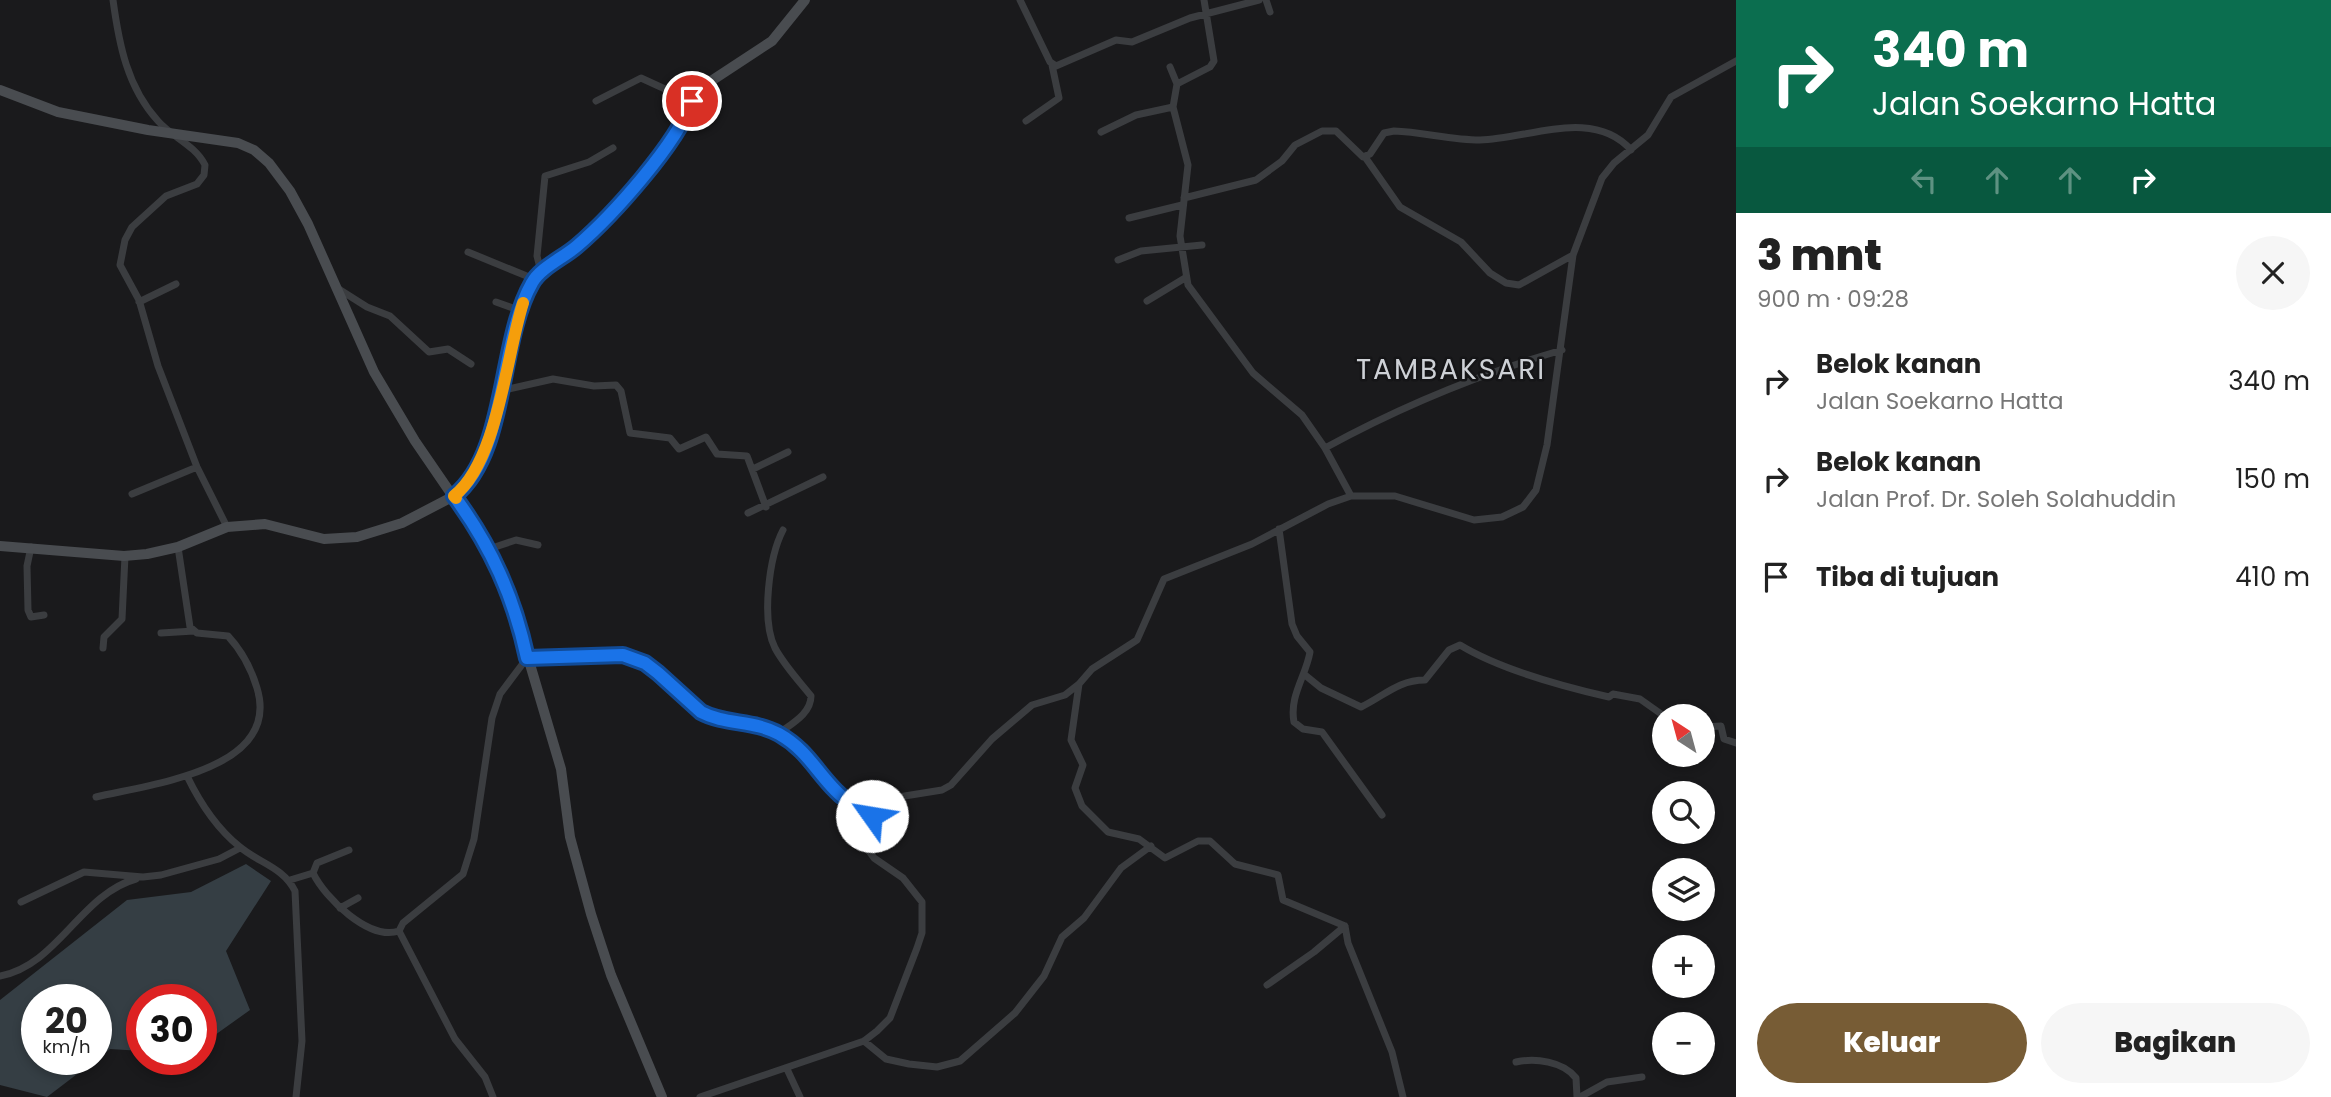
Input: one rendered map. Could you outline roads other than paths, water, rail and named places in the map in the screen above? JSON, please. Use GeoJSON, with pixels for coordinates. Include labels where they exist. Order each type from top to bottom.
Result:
{"type":"FeatureCollection","features":[{"type":"Feature","properties":{"kind":"street"},"geometry":{"type":"LineString","coordinates":[[113,0],[125,65],[146,105],[172,133],[202,159],[204,174],[190,189],[173,192],[158,200],[125,240],[121,268],[139,302],[158,366],[197,467],[228,527]]}},
{"type":"Feature","properties":{"kind":"street"},"geometry":{"type":"LineString","coordinates":[[0,546],[125,556],[178,547],[228,527],[265,524],[324,539],[357,537],[402,523],[454,496],[466,486],[478,467],[521,311],[538,276],[599,226],[684,123],[692,101],[702,87],[772,41],[805,0]]}},
{"type":"Feature","properties":{"kind":"street"},"geometry":{"type":"LineString","coordinates":[[1020,0],[1052,65],[1059,97],[1026,121]]}},
{"type":"Feature","properties":{"kind":"street"},"geometry":{"type":"LineString","coordinates":[[1177,84],[1210,67],[1214,61],[1204,0]]}},
{"type":"Feature","properties":{"kind":"street"},"geometry":{"type":"LineString","coordinates":[[1052,65],[1082,56],[1116,40],[1132,42],[1205,14],[1259,0]]}},
{"type":"Feature","properties":{"kind":"street"},"geometry":{"type":"LineString","coordinates":[[1266,0],[1270,12]]}},
{"type":"Feature","properties":{"kind":"street"},"geometry":{"type":"LineString","coordinates":[[700,1097],[864,1041],[890,1018],[922,933],[922,902],[903,878],[874,859],[866,847],[875,805],[881,800],[942,790],[951,785],[992,739],[1032,705],[1065,695],[1079,684],[1092,668],[1137,640],[1164,579],[1351,496],[1395,496],[1474,520],[1502,517],[1515,512],[1535,490],[1547,445],[1573,255],[1602,178],[1614,163],[1648,135],[1671,97],[1736,61]]}},
{"type":"Feature","properties":{"kind":"street"},"geometry":{"type":"LineString","coordinates":[[1170,67],[1177,84],[1173,107],[1188,165],[1181,249],[1185,278],[1198,304],[1253,373],[1302,415],[1325,448],[1351,496]]}},
{"type":"Feature","properties":{"kind":"street"},"geometry":{"type":"LineString","coordinates":[[596,101],[641,78],[665,89],[684,123]]}},
{"type":"Feature","properties":{"kind":"street"},"geometry":{"type":"LineString","coordinates":[[0,90],[50,110],[239,143],[254,150],[268,163],[302,213],[374,372],[415,441],[489,549],[510,595],[561,769],[570,837],[591,914],[611,975],[662,1097]]}},
{"type":"Feature","properties":{"kind":"street"},"geometry":{"type":"LineString","coordinates":[[1101,132],[1136,114],[1173,107]]}},
{"type":"Feature","properties":{"kind":"street"},"geometry":{"type":"LineString","coordinates":[[1365,157],[1384,133],[1394,131],[1481,140],[1552,129],[1584,129],[1619,138],[1631,150]]}},
{"type":"Feature","properties":{"kind":"street"},"geometry":{"type":"LineString","coordinates":[[1129,218],[1256,180],[1282,161],[1295,145],[1327,130],[1336,131],[1365,157],[1400,206],[1461,242],[1490,273],[1506,283],[1519,285],[1573,255]]}},
{"type":"Feature","properties":{"kind":"street"},"geometry":{"type":"LineString","coordinates":[[538,276],[537,256],[545,177],[589,162],[613,148]]}},
{"type":"Feature","properties":{"kind":"street"},"geometry":{"type":"LineString","coordinates":[[1118,260],[1142,251],[1202,245]]}},
{"type":"Feature","properties":{"kind":"street"},"geometry":{"type":"LineString","coordinates":[[468,252],[538,276]]}},
{"type":"Feature","properties":{"kind":"street"},"geometry":{"type":"LineString","coordinates":[[1147,301],[1185,278]]}},
{"type":"Feature","properties":{"kind":"street"},"geometry":{"type":"LineString","coordinates":[[139,302],[176,284]]}},
{"type":"Feature","properties":{"kind":"street"},"geometry":{"type":"LineString","coordinates":[[336,288],[367,307],[390,316],[429,352],[448,349],[471,364]]}},
{"type":"Feature","properties":{"kind":"street"},"geometry":{"type":"LineString","coordinates":[[496,302],[521,311]]}},
{"type":"Feature","properties":{"kind":"street"},"geometry":{"type":"LineString","coordinates":[[1325,448],[1363,427],[1450,389],[1562,350]]}},
{"type":"Feature","properties":{"kind":"street"},"geometry":{"type":"LineString","coordinates":[[500,391],[553,379],[594,386],[616,385],[630,433],[670,438],[679,449],[707,438],[718,454],[750,457],[754,482],[766,507]]}},
{"type":"Feature","properties":{"kind":"street"},"geometry":{"type":"LineString","coordinates":[[753,469],[788,452]]}},
{"type":"Feature","properties":{"kind":"street"},"geometry":{"type":"LineString","coordinates":[[132,494],[197,467]]}},
{"type":"Feature","properties":{"kind":"street"},"geometry":{"type":"LineString","coordinates":[[748,513],[766,507],[823,477]]}},
{"type":"Feature","properties":{"kind":"street"},"geometry":{"type":"LineString","coordinates":[[778,734],[808,710],[811,703],[811,696],[777,651],[771,635],[771,569],[776,541],[783,530]]}},
{"type":"Feature","properties":{"kind":"street"},"geometry":{"type":"LineString","coordinates":[[1279,530],[1293,628],[1310,652],[1305,675],[1296,689],[1294,722],[1300,728],[1322,732],[1382,815]]}},
{"type":"Feature","properties":{"kind":"street"},"geometry":{"type":"LineString","coordinates":[[489,549],[516,540],[538,545]]}},
{"type":"Feature","properties":{"kind":"street"},"geometry":{"type":"LineString","coordinates":[[31,547],[27,566],[28,610],[31,617],[44,615]]}},
{"type":"Feature","properties":{"kind":"street"},"geometry":{"type":"LineString","coordinates":[[178,547],[189,620],[194,631]]}},
{"type":"Feature","properties":{"kind":"street"},"geometry":{"type":"LineString","coordinates":[[103,648],[104,637],[122,619],[125,556]]}},
{"type":"Feature","properties":{"kind":"street"},"geometry":{"type":"LineString","coordinates":[[96,797],[164,784],[187,776],[249,743],[259,727],[262,710],[251,668],[228,636],[194,631],[161,633]]}},
{"type":"Feature","properties":{"kind":"street"},"geometry":{"type":"LineString","coordinates":[[1305,675],[1321,688],[1361,707],[1390,688],[1409,680],[1425,680],[1449,650],[1460,645],[1495,666],[1516,668],[1609,697],[1613,694],[1640,699],[1652,708]]}},
{"type":"Feature","properties":{"kind":"street"},"geometry":{"type":"LineString","coordinates":[[527,658],[623,655],[652,668],[701,712],[712,718],[743,721],[778,734],[812,759],[842,797],[872,816]]}},
{"type":"Feature","properties":{"kind":"street"},"geometry":{"type":"LineString","coordinates":[[399,931],[403,923],[463,874],[474,839],[492,718],[500,694],[527,658]]}},
{"type":"Feature","properties":{"kind":"street"},"geometry":{"type":"LineString","coordinates":[[1079,684],[1071,740],[1083,765],[1075,794],[1082,806],[1108,832],[1139,839],[1165,858],[1198,841],[1210,841],[1235,864],[1278,875],[1283,900],[1345,926]]}},
{"type":"Feature","properties":{"kind":"street"},"geometry":{"type":"LineString","coordinates":[[1715,726],[1721,726],[1724,739],[1736,743]]}},
{"type":"Feature","properties":{"kind":"street"},"geometry":{"type":"LineString","coordinates":[[187,776],[216,824],[240,848],[281,871],[290,880],[295,891],[302,1041],[296,1097]]}},
{"type":"Feature","properties":{"kind":"street"},"geometry":{"type":"LineString","coordinates":[[864,1041],[886,1059],[909,1064],[937,1067],[960,1060],[1014,1013],[1044,976],[1062,937],[1084,918],[1121,868],[1151,846]]}},
{"type":"Feature","properties":{"kind":"street"},"geometry":{"type":"LineString","coordinates":[[0,976],[25,967],[101,897],[126,882],[219,859],[240,848]]}},
{"type":"Feature","properties":{"kind":"street"},"geometry":{"type":"LineString","coordinates":[[313,873],[317,863],[349,850]]}},
{"type":"Feature","properties":{"kind":"street"},"geometry":{"type":"LineString","coordinates":[[21,902],[84,872],[143,877]]}},
{"type":"Feature","properties":{"kind":"street"},"geometry":{"type":"LineString","coordinates":[[313,873],[340,908],[377,932],[399,931]]}},
{"type":"Feature","properties":{"kind":"street"},"geometry":{"type":"LineString","coordinates":[[290,880],[313,873]]}},
{"type":"Feature","properties":{"kind":"street"},"geometry":{"type":"LineString","coordinates":[[340,908],[358,898]]}},
{"type":"Feature","properties":{"kind":"street"},"geometry":{"type":"LineString","coordinates":[[1267,985],[1345,926]]}},
{"type":"Feature","properties":{"kind":"street"},"geometry":{"type":"LineString","coordinates":[[1345,926],[1348,943],[1392,1052],[1403,1097]]}},
{"type":"Feature","properties":{"kind":"street"},"geometry":{"type":"LineString","coordinates":[[399,931],[455,1040],[485,1077],[493,1097]]}},
{"type":"Feature","properties":{"kind":"street"},"geometry":{"type":"LineString","coordinates":[[1516,1062],[1538,1060],[1566,1069],[1576,1078],[1579,1097],[1607,1082],[1643,1077]]}},
{"type":"Feature","properties":{"kind":"street"},"geometry":{"type":"LineString","coordinates":[[787,1069],[800,1097]]}},
{"type":"Feature","properties":{"kind":"district","name":"TAMBAKSARI"},"geometry":{"type":"Point","coordinates":[1451,369]}}]}
